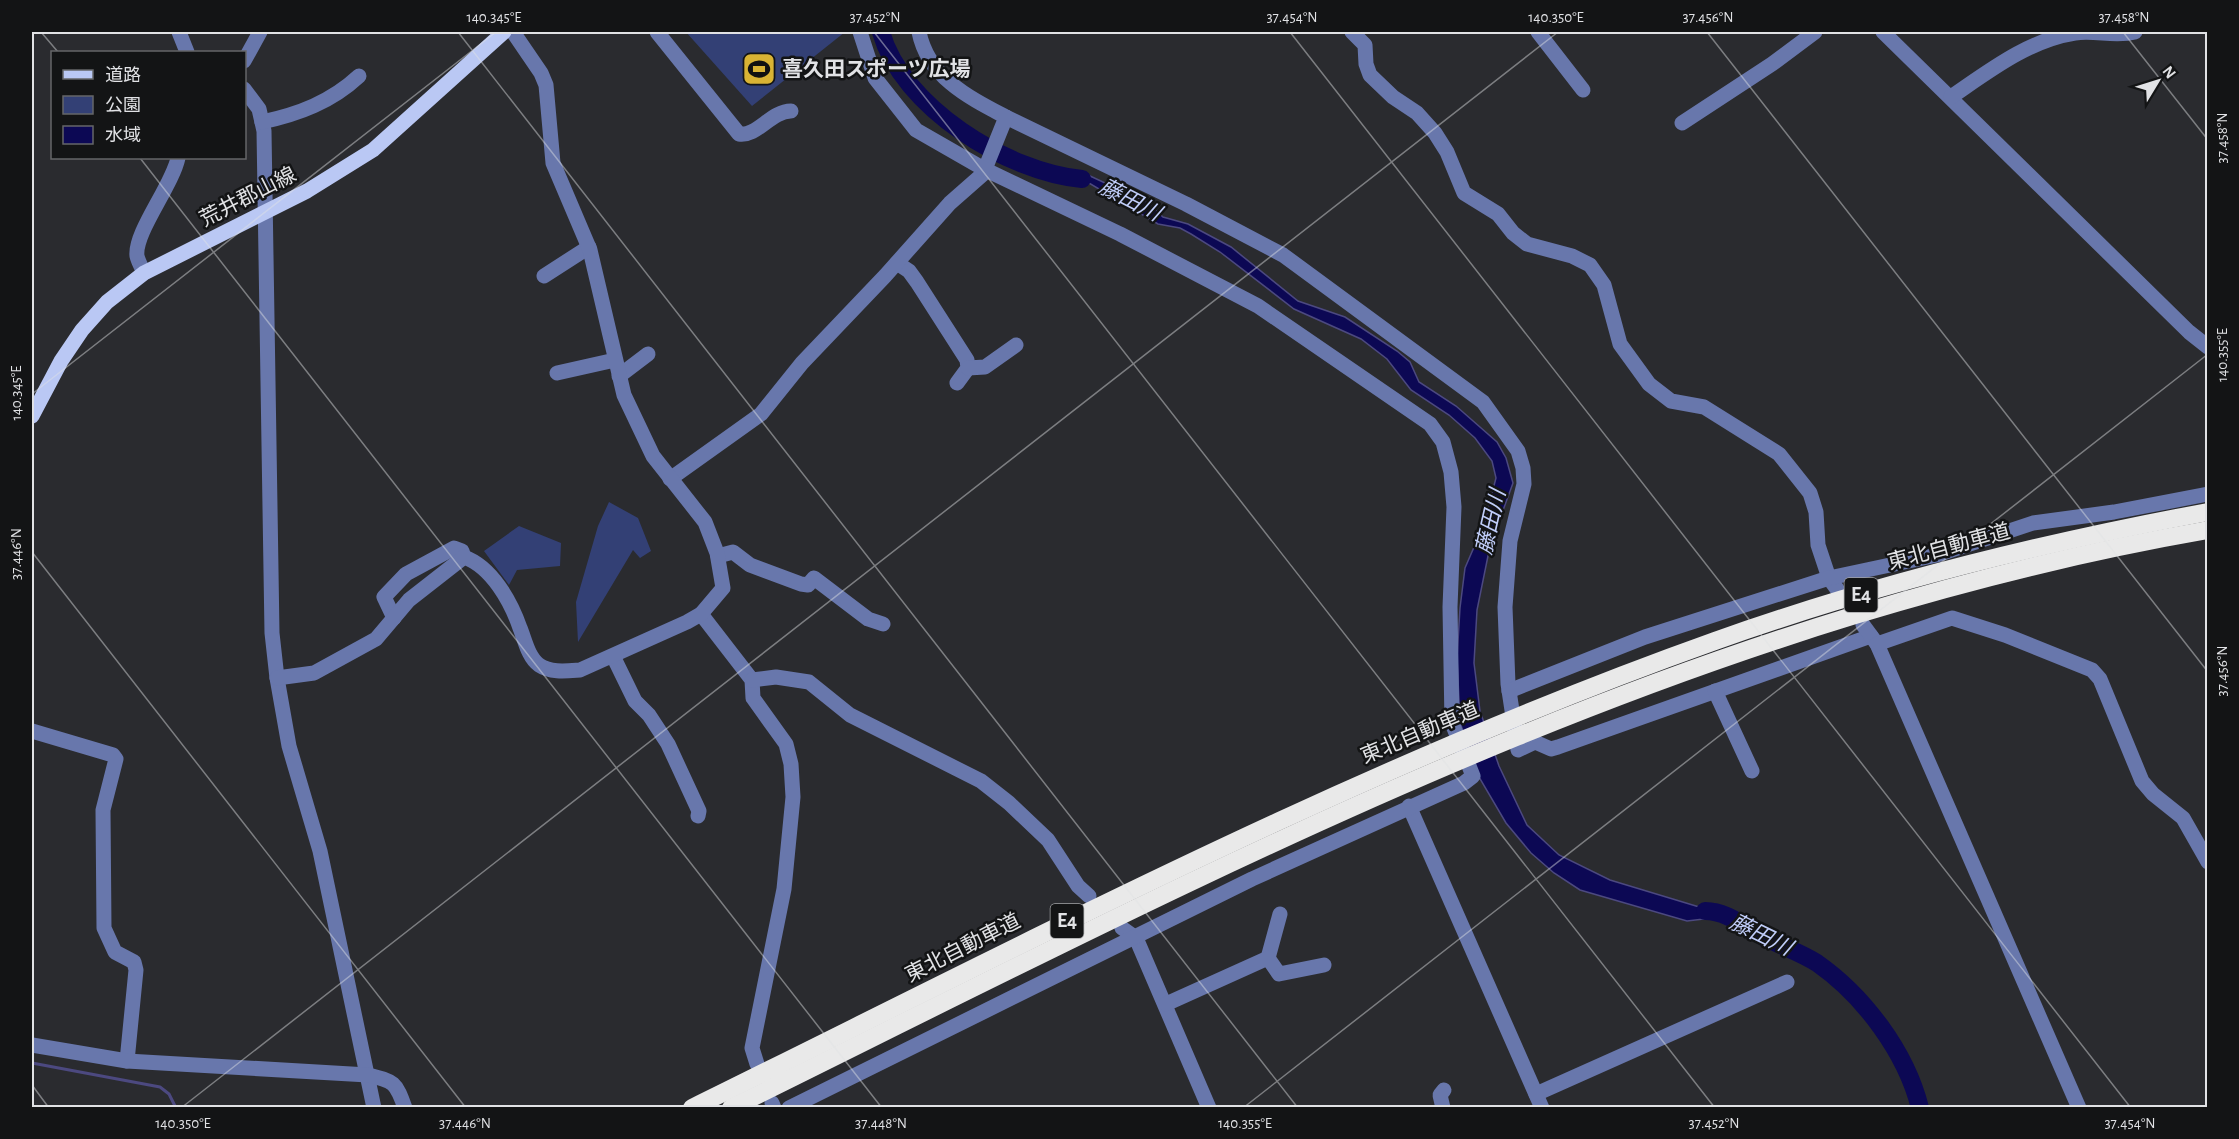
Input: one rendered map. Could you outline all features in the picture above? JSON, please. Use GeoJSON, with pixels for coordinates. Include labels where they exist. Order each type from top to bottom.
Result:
{"type":"FeatureCollection","features":[{"type":"Feature","properties":{"kind":"highway","name":"東北自動車道"},"geometry":{"type":"LineString","coordinates":[[692,1107],[1092,909],[1304,809],[1452,753],[1718,640],[1836,602],[2048,544],[2208,512]]}},
{"type":"Feature","properties":{"kind":"highway","name":"東北自動車道"},"geometry":{"type":"LineString","coordinates":[[1530,721],[1895,602],[2064,559],[2208,530]]}},
{"type":"Feature","properties":{"kind":"highway","name":"東北自動車道"},"geometry":{"type":"LineString","coordinates":[[731,1107],[1100,924],[1364,800],[1452,753]]}},
{"type":"Feature","properties":{"kind":"main road","name":"荒井郡山線"},"geometry":{"type":"LineString","coordinates":[[32,416],[61,361],[82,330],[107,302],[144,273],[307,191],[373,150],[504,32]]}},
{"type":"Feature","properties":{"kind":"street"},"geometry":{"type":"LineString","coordinates":[[179,32],[187,51]]}},
{"type":"Feature","properties":{"kind":"street"},"geometry":{"type":"LineString","coordinates":[[246,57],[260,32]]}},
{"type":"Feature","properties":{"kind":"street"},"geometry":{"type":"LineString","coordinates":[[394,618],[385,603],[384,595],[406,574],[454,549],[462,551],[464,557],[483,570],[502,592],[531,655],[539,665],[563,672],[580,670],[701,614],[723,588],[718,556],[700,514],[670,479],[638,430],[619,376],[598,277],[589,247],[553,163],[549,141],[549,113],[541,73],[513,32]]}},
{"type":"Feature","properties":{"kind":"street"},"geometry":{"type":"LineString","coordinates":[[657,32],[739,134],[747,134],[781,111],[791,111]]}},
{"type":"Feature","properties":{"kind":"street"},"geometry":{"type":"LineString","coordinates":[[789,1107],[1252,879],[1464,783],[1473,776],[1452,723],[1450,607],[1454,507],[1451,472],[1446,450],[1430,424],[1258,306],[916,130],[875,78],[860,32]]}},
{"type":"Feature","properties":{"kind":"street"},"geometry":{"type":"LineString","coordinates":[[919,32],[923,49],[937,71],[970,98],[1005,121],[1186,204],[1283,255],[1483,402],[1518,451],[1523,468],[1524,484],[1510,541],[1507,574],[1506,643],[1509,691],[1518,750],[1534,742],[1551,749],[1558,747],[1870,635],[1952,618],[2005,635],[2092,670],[2100,679],[2142,781],[2153,794],[2183,818],[2208,862]]}},
{"type":"Feature","properties":{"kind":"street"},"geometry":{"type":"LineString","coordinates":[[1352,32],[1365,45],[1366,64],[1373,79],[1417,113],[1443,144],[1464,194],[1498,214],[1513,234],[1527,244],[1572,256],[1590,265],[1604,285],[1620,344],[1649,384],[1671,401],[1704,407],[1779,453],[1810,493],[1816,512],[1818,545],[1833,583]]}},
{"type":"Feature","properties":{"kind":"street"},"geometry":{"type":"LineString","coordinates":[[1538,32],[1583,90]]}},
{"type":"Feature","properties":{"kind":"street"},"geometry":{"type":"LineString","coordinates":[[1682,123],[1772,64],[1815,32]]}},
{"type":"Feature","properties":{"kind":"street"},"geometry":{"type":"LineString","coordinates":[[1883,32],[2184,327],[2208,346]]}},
{"type":"Feature","properties":{"kind":"street"},"geometry":{"type":"LineString","coordinates":[[1951,97],[1998,66],[2045,40],[2078,33],[2116,35],[2136,32]]}},
{"type":"Feature","properties":{"kind":"street"},"geometry":{"type":"LineString","coordinates":[[262,122],[296,114],[326,100],[359,76]]}},
{"type":"Feature","properties":{"kind":"street"},"geometry":{"type":"LineString","coordinates":[[246,91],[255,102],[262,122],[271,406],[272,633],[277,678],[289,746],[320,851],[374,1107]]}},
{"type":"Feature","properties":{"kind":"street"},"geometry":{"type":"LineString","coordinates":[[670,479],[761,414],[802,363],[985,167],[1005,121]]}},
{"type":"Feature","properties":{"kind":"street"},"geometry":{"type":"LineString","coordinates":[[144,273],[137,255],[139,238],[165,192],[178,159]]}},
{"type":"Feature","properties":{"kind":"street"},"geometry":{"type":"LineString","coordinates":[[544,276],[589,247]]}},
{"type":"Feature","properties":{"kind":"street"},"geometry":{"type":"LineString","coordinates":[[897,262],[909,271],[917,282],[967,360],[968,368],[957,383]]}},
{"type":"Feature","properties":{"kind":"street"},"geometry":{"type":"LineString","coordinates":[[968,368],[985,367],[1016,345]]}},
{"type":"Feature","properties":{"kind":"street"},"geometry":{"type":"LineString","coordinates":[[619,376],[648,354]]}},
{"type":"Feature","properties":{"kind":"street"},"geometry":{"type":"LineString","coordinates":[[557,373],[615,360]]}},
{"type":"Feature","properties":{"kind":"street"},"geometry":{"type":"LineString","coordinates":[[1509,691],[1656,633],[1937,555],[2033,523],[2114,512],[2208,494]]}},
{"type":"Feature","properties":{"kind":"street"},"geometry":{"type":"LineString","coordinates":[[718,556],[733,552],[750,565],[801,584],[808,585],[814,578],[868,619],[883,624]]}},
{"type":"Feature","properties":{"kind":"street"},"geometry":{"type":"LineString","coordinates":[[277,678],[314,674],[376,639],[409,600],[464,557]]}},
{"type":"Feature","properties":{"kind":"street"},"geometry":{"type":"LineString","coordinates":[[701,614],[752,680],[753,698],[786,744],[790,764],[793,797],[784,889],[752,1048],[757,1064]]}},
{"type":"Feature","properties":{"kind":"street"},"geometry":{"type":"LineString","coordinates":[[1870,635],[2079,1107]]}},
{"type":"Feature","properties":{"kind":"street"},"geometry":{"type":"LineString","coordinates":[[613,656],[635,701],[649,716],[668,744],[699,811],[698,816]]}},
{"type":"Feature","properties":{"kind":"street"},"geometry":{"type":"LineString","coordinates":[[752,680],[776,677],[810,682],[850,715],[981,781],[1016,809],[1048,840],[1078,886],[1089,896]]}},
{"type":"Feature","properties":{"kind":"street"},"geometry":{"type":"LineString","coordinates":[[1715,691],[1752,771]]}},
{"type":"Feature","properties":{"kind":"street"},"geometry":{"type":"LineString","coordinates":[[32,731],[113,755],[116,759],[103,810],[105,928],[115,952],[134,962],[136,970],[127,1061]]}},
{"type":"Feature","properties":{"kind":"street"},"geometry":{"type":"LineString","coordinates":[[1409,806],[1539,1101],[1787,982]]}},
{"type":"Feature","properties":{"kind":"street"},"geometry":{"type":"LineString","coordinates":[[1280,914],[1268,958],[1279,974],[1324,965]]}},
{"type":"Feature","properties":{"kind":"street"},"geometry":{"type":"LineString","coordinates":[[1122,928],[1136,938],[1209,1107]]}},
{"type":"Feature","properties":{"kind":"street"},"geometry":{"type":"LineString","coordinates":[[1166,1004],[1268,958]]}},
{"type":"Feature","properties":{"kind":"street"},"geometry":{"type":"LineString","coordinates":[[32,1045],[127,1061],[368,1075],[390,1080],[398,1087],[405,1107]]}},
{"type":"Feature","properties":{"kind":"street"},"geometry":{"type":"LineString","coordinates":[[1443,1107],[1440,1095],[1444,1090]]}},
{"type":"Feature","properties":{"kind":"green space","name":"喜久田スポーツ広場"},"geometry":{"type":"Polygon","coordinates":[[[686,32],[845,32],[752,106],[686,32]]]}},
{"type":"Feature","properties":{"kind":"green space"},"geometry":{"type":"Polygon","coordinates":[[[609,502],[638,518],[651,551],[640,558],[633,550],[578,642],[576,602],[598,526],[609,502]]]}},
{"type":"Feature","properties":{"kind":"green space"},"geometry":{"type":"Polygon","coordinates":[[[519,526],[561,543],[560,566],[517,570],[509,585],[484,551],[519,526]]]}},
{"type":"Feature","properties":{"kind":"water"},"geometry":{"type":"Polygon","coordinates":[[[1071,173],[1088,175],[1148,203],[1163,217],[1188,224],[1231,247],[1298,301],[1345,317],[1397,351],[1410,362],[1419,382],[1456,406],[1497,442],[1506,458],[1513,483],[1490,546],[1477,610],[1474,663],[1480,711],[1499,766],[1527,825],[1559,855],[1610,880],[1729,916],[1687,921],[1580,890],[1554,873],[1531,853],[1506,823],[1476,772],[1460,722],[1457,658],[1460,608],[1465,568],[1484,524],[1496,478],[1492,461],[1475,438],[1449,415],[1411,390],[1387,359],[1361,339],[1294,309],[1220,252],[1180,228],[1158,224],[1089,183],[1066,183],[1058,177],[1071,173]]]}},
{"type":"Feature","properties":{"kind":"waterway","name":"藤田川"},"geometry":{"type":"LineString","coordinates":[[881,32],[893,60],[911,86],[934,110],[961,131],[1022,164],[1053,174],[1082,179]]}},
{"type":"Feature","properties":{"kind":"waterway","name":"藤田川"},"geometry":{"type":"LineString","coordinates":[[1705,911],[1736,920],[1764,937],[1811,959],[1834,976],[1867,1009],[1894,1046],[1905,1066],[1920,1108]]}},
{"type":"Feature","properties":{"kind":"waterway"},"geometry":{"type":"LineString","coordinates":[[32,1063],[160,1087],[169,1094],[176,1108]]}},
{"type":"Feature","properties":{"kind":"place","name":"喜久田スポーツ広場"},"geometry":{"type":"Point","coordinates":[759,69]}}]}
